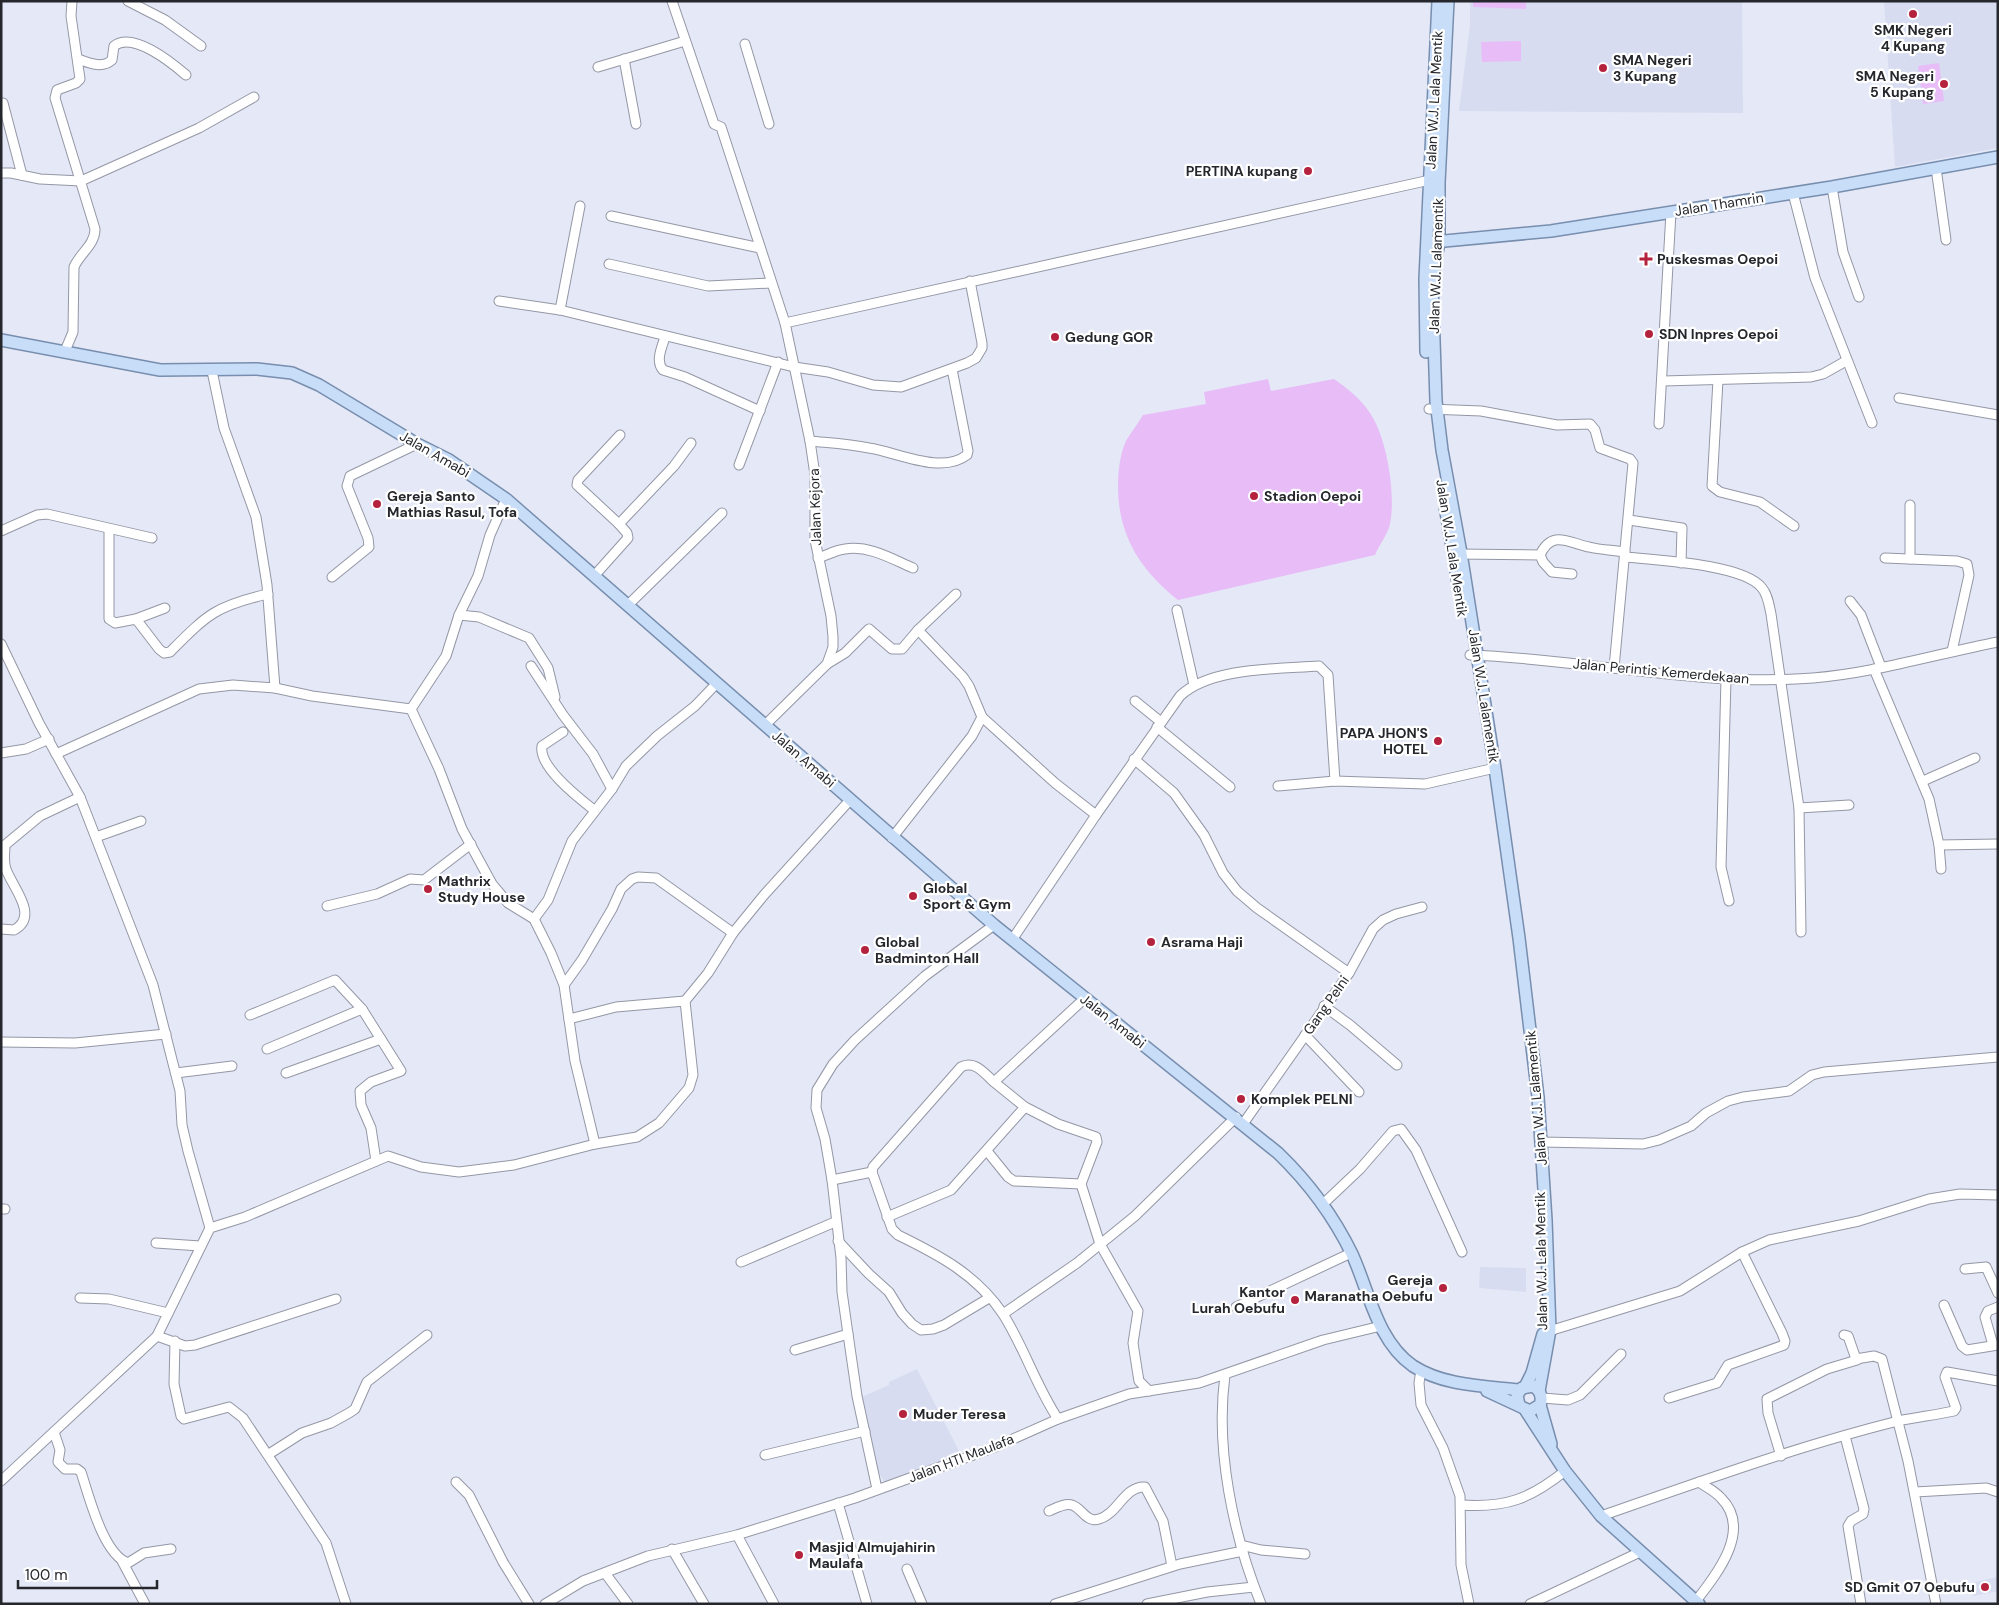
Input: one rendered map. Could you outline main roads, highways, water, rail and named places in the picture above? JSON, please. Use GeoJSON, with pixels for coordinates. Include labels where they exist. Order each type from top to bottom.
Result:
{"type":"FeatureCollection","features":[{"type":"Feature","properties":{"kind":"main road","name":"Jalan W.J. Lala Mentik"},"geometry":{"type":"LineString","coordinates":[[1434,181],[1438,1]]}},
{"type":"Feature","properties":{"kind":"main road","name":"Jalan W.J. Lalamentik"},"geometry":{"type":"LineString","coordinates":[[1433,409],[1432,280],[1434,181],[1448,1]]}},
{"type":"Feature","properties":{"kind":"main road","name":"Jalan Thamrin"},"geometry":{"type":"LineString","coordinates":[[1434,242],[1551,231],[1832,187],[1998,157]]}},
{"type":"Feature","properties":{"kind":"main road","name":"Jalan Amabi"},"geometry":{"type":"LineString","coordinates":[[1,340],[155,370],[212,371],[264,369],[292,373],[319,386],[417,444],[449,460],[506,499],[892,838],[994,925],[1084,999],[1240,1120],[1292,1167],[1322,1205],[1351,1253],[1381,1326],[1391,1343],[1404,1359],[1421,1370],[1453,1382],[1476,1386],[1522,1389]]}},
{"type":"Feature","properties":{"kind":"main road","name":"Jalan W.J. Lala Mentik"},"geometry":{"type":"LineString","coordinates":[[1433,409],[1492,768],[1535,1112],[1547,1332],[1532,1373],[1522,1389]]}},
{"type":"Feature","properties":{"kind":"main road","name":"Jalan W.J. Lalamentik"},"geometry":{"type":"LineString","coordinates":[[1492,768],[1519,938],[1541,1142],[1547,1332],[1540,1398]]}},
{"type":"Feature","properties":{"kind":"main road","name":"Jalan Amabi"},"geometry":{"type":"LineString","coordinates":[[1476,1386],[1522,1408]]}},
{"type":"Feature","properties":{"kind":"main road"},"geometry":{"type":"LineString","coordinates":[[1552,1453],[1540,1398],[1533,1386],[1522,1389],[1517,1400],[1522,1408],[1552,1453],[1565,1472],[1601,1516],[1698,1602]]}},
{"type":"Feature","properties":{"kind":"main road"},"geometry":{"type":"LineString","coordinates":[[1522,1408],[1534,1410],[1540,1398]]}},
{"type":"Feature","properties":{"kind":"place","name":"SMK Negeri 4 Kupang"},"geometry":{"type":"Point","coordinates":[1913,14]}},
{"type":"Feature","properties":{"kind":"place","name":"SMA Negeri 3 Kupang"},"geometry":{"type":"Point","coordinates":[1603,68]}},
{"type":"Feature","properties":{"kind":"place","name":"SMA Negeri 5 Kupang"},"geometry":{"type":"Point","coordinates":[1944,84]}},
{"type":"Feature","properties":{"kind":"place","name":"PERTINA kupang"},"geometry":{"type":"Point","coordinates":[1308,171]}},
{"type":"Feature","properties":{"kind":"place","name":"Puskesmas Oepoi"},"geometry":{"type":"Point","coordinates":[1646,259]}},
{"type":"Feature","properties":{"kind":"place","name":"SDN Inpres Oepoi"},"geometry":{"type":"Point","coordinates":[1649,334]}},
{"type":"Feature","properties":{"kind":"place","name":"Gedung GOR"},"geometry":{"type":"Point","coordinates":[1055,337]}},
{"type":"Feature","properties":{"kind":"place","name":"Stadion Oepoi"},"geometry":{"type":"Point","coordinates":[1254,496]}},
{"type":"Feature","properties":{"kind":"place","name":"Gereja Santo Mathias Rasul, Tofa"},"geometry":{"type":"Point","coordinates":[377,504]}},
{"type":"Feature","properties":{"kind":"place","name":"PAPA JHON'S HOTEL"},"geometry":{"type":"Point","coordinates":[1438,741]}},
{"type":"Feature","properties":{"kind":"place","name":"Mathrix Study House"},"geometry":{"type":"Point","coordinates":[428,889]}},
{"type":"Feature","properties":{"kind":"place","name":"Global Sport & Gym"},"geometry":{"type":"Point","coordinates":[913,896]}},
{"type":"Feature","properties":{"kind":"place","name":"Asrama Haji"},"geometry":{"type":"Point","coordinates":[1151,942]}},
{"type":"Feature","properties":{"kind":"place","name":"Global Badminton Hall"},"geometry":{"type":"Point","coordinates":[865,950]}},
{"type":"Feature","properties":{"kind":"place","name":"Komplek PELNI"},"geometry":{"type":"Point","coordinates":[1241,1099]}},
{"type":"Feature","properties":{"kind":"place","name":"Gereja Maranatha Oebufu"},"geometry":{"type":"Point","coordinates":[1443,1288]}},
{"type":"Feature","properties":{"kind":"place","name":"Kantor Lurah Oebufu"},"geometry":{"type":"Point","coordinates":[1295,1300]}},
{"type":"Feature","properties":{"kind":"place","name":"Muder Teresa"},"geometry":{"type":"Point","coordinates":[903,1414]}},
{"type":"Feature","properties":{"kind":"place","name":"Masjid Almujahirin Maulafa"},"geometry":{"type":"Point","coordinates":[799,1555]}},
{"type":"Feature","properties":{"kind":"place","name":"SD Gmit 07 Oebufu"},"geometry":{"type":"Point","coordinates":[1985,1587]}}]}
